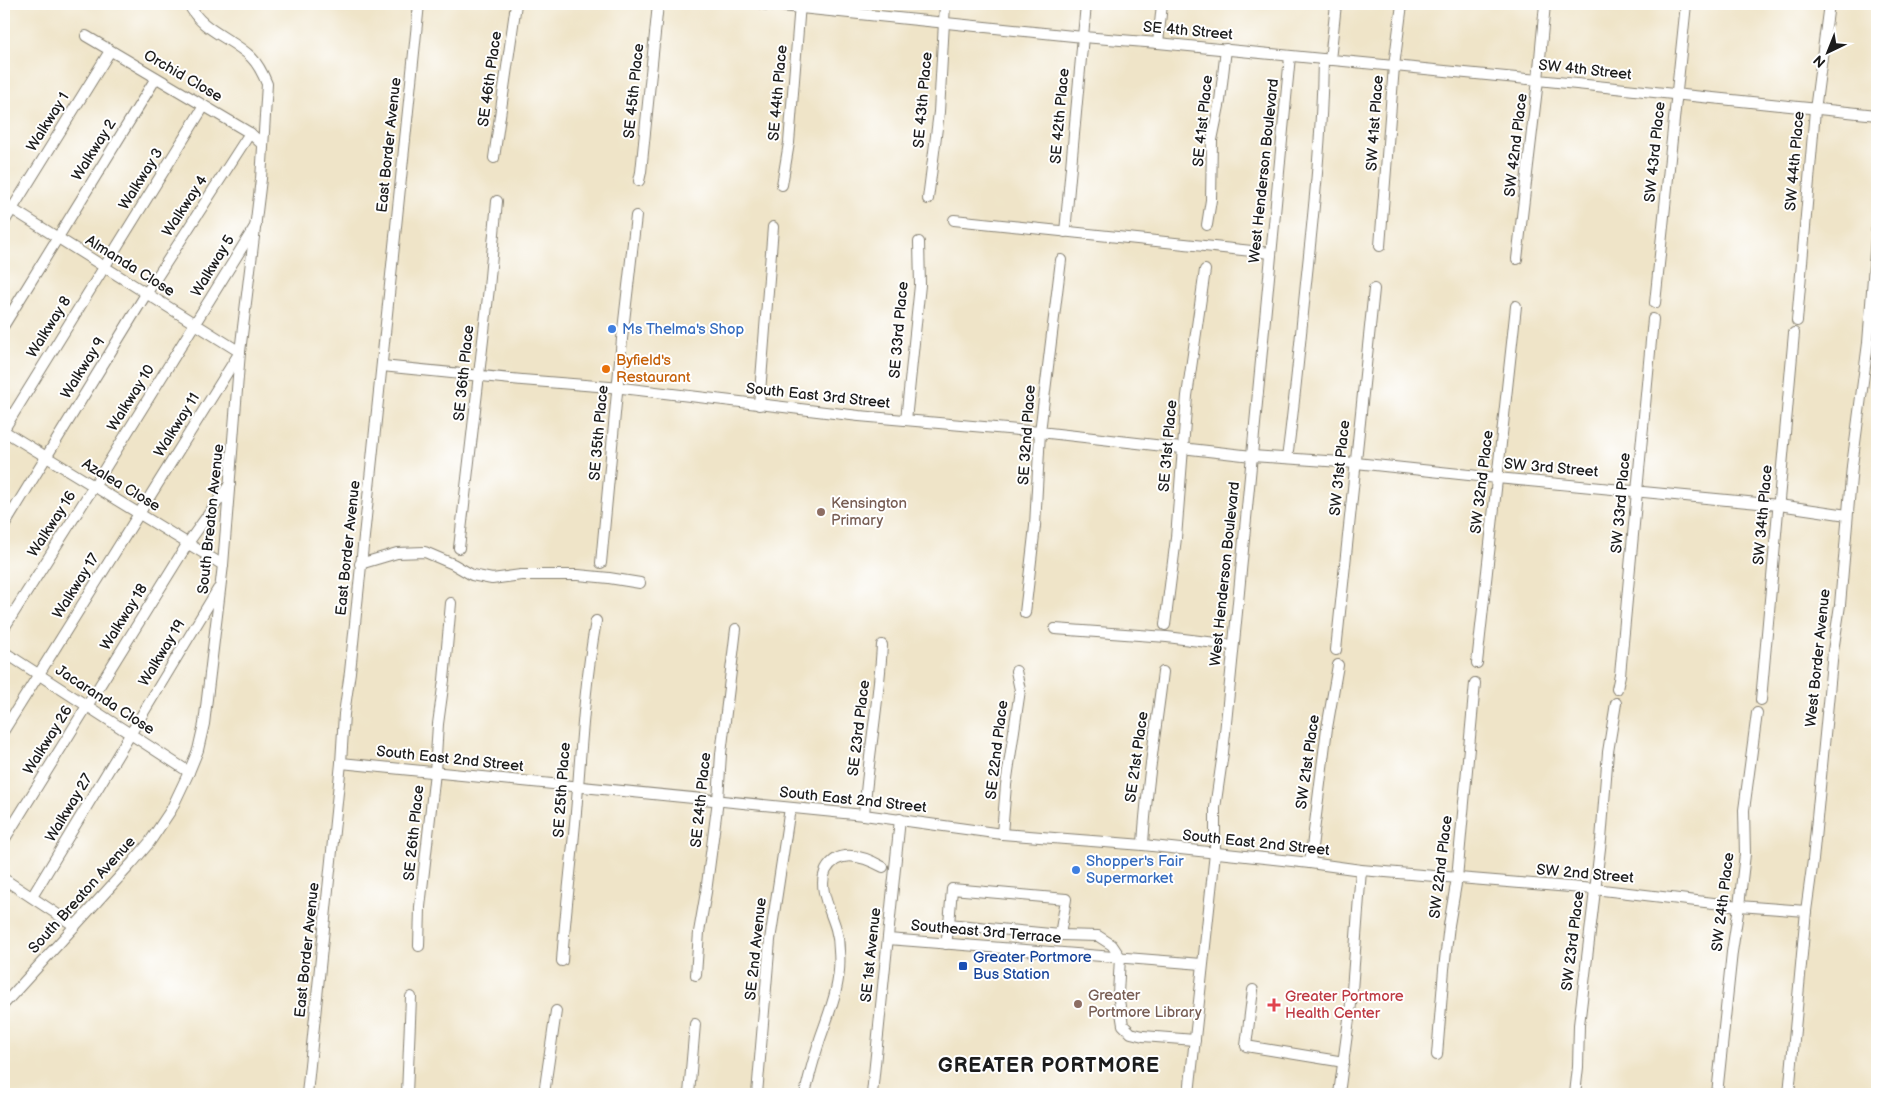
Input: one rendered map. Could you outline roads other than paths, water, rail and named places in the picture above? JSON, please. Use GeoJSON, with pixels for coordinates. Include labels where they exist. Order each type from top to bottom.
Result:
{"type":"FeatureCollection","features":[{"type":"Feature","properties":{"kind":"street","name":"South Breaton Avenue"},"geometry":{"type":"LineString","coordinates":[[4,1004],[133,862],[153,837],[171,810],[190,772],[204,724],[223,564],[240,352],[257,222],[267,84],[251,57],[203,23],[189,4]]}},
{"type":"Feature","properties":{"kind":"street","name":"East Border Avenue"},"geometry":{"type":"LineString","coordinates":[[307,1094],[341,763],[344,714],[352,654],[419,4]]}},
{"type":"Feature","properties":{"kind":"street","name":"SE 46th Place"},"geometry":{"type":"LineString","coordinates":[[494,158],[516,4]]}},
{"type":"Feature","properties":{"kind":"street","name":"SE 45th Place"},"geometry":{"type":"LineString","coordinates":[[639,181],[658,4]]}},
{"type":"Feature","properties":{"kind":"street","name":"SE 4th Street"},"geometry":{"type":"LineString","coordinates":[[762,4],[800,6],[1083,37],[1158,42],[1290,56]]}},
{"type":"Feature","properties":{"kind":"street","name":"SE 43th Place"},"geometry":{"type":"LineString","coordinates":[[928,199],[939,112],[945,4]]}},
{"type":"Feature","properties":{"kind":"street","name":"SE 42th Place"},"geometry":{"type":"LineString","coordinates":[[1064,232],[1086,4]]}},
{"type":"Feature","properties":{"kind":"street"},"geometry":{"type":"LineString","coordinates":[[1158,42],[1162,4]]}},
{"type":"Feature","properties":{"kind":"street"},"geometry":{"type":"LineString","coordinates":[[1287,458],[1312,239],[1327,59],[1336,4]]}},
{"type":"Feature","properties":{"kind":"street","name":"SW 41st Place"},"geometry":{"type":"LineString","coordinates":[[1380,246],[1394,66],[1402,4]]}},
{"type":"Feature","properties":{"kind":"street","name":"SW 42nd Place"},"geometry":{"type":"LineString","coordinates":[[1517,259],[1545,4]]}},
{"type":"Feature","properties":{"kind":"street","name":"SW 43rd Place"},"geometry":{"type":"LineString","coordinates":[[1656,303],[1686,4]]}},
{"type":"Feature","properties":{"kind":"street","name":"SW 44th Place"},"geometry":{"type":"LineString","coordinates":[[1797,321],[1815,110],[1829,4]]}},
{"type":"Feature","properties":{"kind":"street","name":"SE 44th Place"},"geometry":{"type":"LineString","coordinates":[[782,185],[789,143],[800,6]]}},
{"type":"Feature","properties":{"kind":"street","name":"Orchid Close"},"geometry":{"type":"LineString","coordinates":[[86,36],[250,133],[263,145]]}},
{"type":"Feature","properties":{"kind":"street","name":"SE 41st Place"},"geometry":{"type":"LineString","coordinates":[[1207,225],[1211,200],[1212,140],[1220,101],[1226,49]]}},
{"type":"Feature","properties":{"kind":"street","name":"Walkway 1"},"geometry":{"type":"LineString","coordinates":[[4,222],[8,207],[110,50]]}},
{"type":"Feature","properties":{"kind":"street","name":"SW 4th Street"},"geometry":{"type":"LineString","coordinates":[[1290,56],[1877,115]]}},
{"type":"Feature","properties":{"kind":"street","name":"West Henderson Boulevard"},"geometry":{"type":"LineString","coordinates":[[1189,1094],[1214,853],[1215,808],[1223,754],[1290,56]]}},
{"type":"Feature","properties":{"kind":"street","name":"Walkway 2"},"geometry":{"type":"LineString","coordinates":[[4,325],[156,78]]}},
{"type":"Feature","properties":{"kind":"street","name":"Walkway 3"},"geometry":{"type":"LineString","coordinates":[[103,267],[204,106]]}},
{"type":"Feature","properties":{"kind":"street","name":"Walkway 4"},"geometry":{"type":"LineString","coordinates":[[146,294],[250,133]]}},
{"type":"Feature","properties":{"kind":"street","name":"SE 36th Place"},"geometry":{"type":"LineString","coordinates":[[459,548],[497,201]]}},
{"type":"Feature","properties":{"kind":"street","name":"Almanda Close"},"geometry":{"type":"LineString","coordinates":[[8,207],[240,352]]}},
{"type":"Feature","properties":{"kind":"street","name":"SE 35th Place"},"geometry":{"type":"LineString","coordinates":[[601,563],[636,216]]}},
{"type":"Feature","properties":{"kind":"street"},"geometry":{"type":"LineString","coordinates":[[954,220],[1271,253]]}},
{"type":"Feature","properties":{"kind":"street","name":"Walkway 5"},"geometry":{"type":"LineString","coordinates":[[194,325],[257,222]]}},
{"type":"Feature","properties":{"kind":"street","name":"West Border Avenue"},"geometry":{"type":"LineString","coordinates":[[1789,1094],[1806,911],[1840,605],[1856,425],[1868,343],[1877,225]]}},
{"type":"Feature","properties":{"kind":"street"},"geometry":{"type":"LineString","coordinates":[[759,405],[773,227]]}},
{"type":"Feature","properties":{"kind":"street","name":"SE 33rd Place"},"geometry":{"type":"LineString","coordinates":[[906,420],[920,285],[919,242]]}},
{"type":"Feature","properties":{"kind":"street","name":"SE 32nd Place"},"geometry":{"type":"LineString","coordinates":[[1026,613],[1036,526],[1040,432],[1061,260]]}},
{"type":"Feature","properties":{"kind":"street","name":"Walkway 8"},"geometry":{"type":"LineString","coordinates":[[4,430],[103,267]]}},
{"type":"Feature","properties":{"kind":"street","name":"SE 31st Place"},"geometry":{"type":"LineString","coordinates":[[1165,625],[1176,538],[1187,396],[1205,270]]}},
{"type":"Feature","properties":{"kind":"street","name":"SW 31st Place"},"geometry":{"type":"LineString","coordinates":[[1336,650],[1374,289]]}},
{"type":"Feature","properties":{"kind":"street","name":"Walkway 9"},"geometry":{"type":"LineString","coordinates":[[4,526],[146,294]]}},
{"type":"Feature","properties":{"kind":"street","name":"SW 32nd Place"},"geometry":{"type":"LineString","coordinates":[[1476,663],[1516,306]]}},
{"type":"Feature","properties":{"kind":"street","name":"SW 33rd Place"},"geometry":{"type":"LineString","coordinates":[[1617,689],[1638,491],[1653,319]]}},
{"type":"Feature","properties":{"kind":"street","name":"Walkway 10"},"geometry":{"type":"LineString","coordinates":[[94,486],[194,325]]}},
{"type":"Feature","properties":{"kind":"street","name":"SW 34th Place"},"geometry":{"type":"LineString","coordinates":[[1761,700],[1794,332]]}},
{"type":"Feature","properties":{"kind":"street","name":"Walkway 11"},"geometry":{"type":"LineString","coordinates":[[139,514],[240,352]]}},
{"type":"Feature","properties":{"kind":"street","name":"South East 3rd Street"},"geometry":{"type":"LineString","coordinates":[[382,366],[618,388],[759,405],[1040,432],[1252,456]]}},
{"type":"Feature","properties":{"kind":"street","name":"Azalea Close"},"geometry":{"type":"LineString","coordinates":[[4,430],[223,564]]}},
{"type":"Feature","properties":{"kind":"street","name":"SW 3rd Street"},"geometry":{"type":"LineString","coordinates":[[1252,456],[1356,462],[1779,506],[1848,515]]}},
{"type":"Feature","properties":{"kind":"street","name":"Walkway 18"},"geometry":{"type":"LineString","coordinates":[[86,706],[188,543],[230,483]]}},
{"type":"Feature","properties":{"kind":"street","name":"Walkway 16"},"geometry":{"type":"LineString","coordinates":[[4,628],[94,486]]}},
{"type":"Feature","properties":{"kind":"street","name":"Walkway 17"},"geometry":{"type":"LineString","coordinates":[[4,730],[139,514]]}},
{"type":"Feature","properties":{"kind":"street"},"geometry":{"type":"LineString","coordinates":[[360,564],[397,553],[424,552],[453,564],[472,575],[492,579],[521,575],[578,575],[640,583]]}},
{"type":"Feature","properties":{"kind":"street","name":"Walkway 19"},"geometry":{"type":"LineString","coordinates":[[131,735],[220,586]]}},
{"type":"Feature","properties":{"kind":"street","name":"SE 26th Place"},"geometry":{"type":"LineString","coordinates":[[419,946],[420,907],[451,603]]}},
{"type":"Feature","properties":{"kind":"street","name":"SE 25th Place"},"geometry":{"type":"LineString","coordinates":[[562,961],[578,787],[580,739],[596,621]]}},
{"type":"Feature","properties":{"kind":"street","name":"SE 24th Place"},"geometry":{"type":"LineString","coordinates":[[696,975],[698,932],[706,892],[718,800],[721,754],[736,629]]}},
{"type":"Feature","properties":{"kind":"street"},"geometry":{"type":"LineString","coordinates":[[1055,629],[1167,637],[1232,645]]}},
{"type":"Feature","properties":{"kind":"street","name":"SE 23rd Place"},"geometry":{"type":"LineString","coordinates":[[864,815],[867,770],[880,677],[882,645]]}},
{"type":"Feature","properties":{"kind":"street","name":"Jacaranda Close"},"geometry":{"type":"LineString","coordinates":[[4,652],[190,772]]}},
{"type":"Feature","properties":{"kind":"street","name":"SW 21st Place"},"geometry":{"type":"LineString","coordinates":[[1310,863],[1327,728],[1338,665]]}},
{"type":"Feature","properties":{"kind":"street","name":"SE 22nd Place"},"geometry":{"type":"LineString","coordinates":[[1002,834],[1006,785],[1020,690],[1016,671]]}},
{"type":"Feature","properties":{"kind":"street","name":"SE 21st Place"},"geometry":{"type":"LineString","coordinates":[[1143,845],[1146,800],[1163,672]]}},
{"type":"Feature","properties":{"kind":"street","name":"SW 22nd Place"},"geometry":{"type":"LineString","coordinates":[[1437,1055],[1444,969],[1457,878],[1475,683]]}},
{"type":"Feature","properties":{"kind":"street","name":"SW 23rd Place"},"geometry":{"type":"LineString","coordinates":[[1575,1094],[1579,1025],[1601,840],[1608,752],[1616,703]]}},
{"type":"Feature","properties":{"kind":"street","name":"Walkway 26"},"geometry":{"type":"LineString","coordinates":[[4,840],[86,706]]}},
{"type":"Feature","properties":{"kind":"street","name":"SW 24th Place"},"geometry":{"type":"LineString","coordinates":[[1716,1094],[1745,854],[1744,810],[1757,713]]}},
{"type":"Feature","properties":{"kind":"street","name":"Walkway 27"},"geometry":{"type":"LineString","coordinates":[[32,897],[131,735]]}},
{"type":"Feature","properties":{"kind":"street","name":"South East 2nd Street"},"geometry":{"type":"LineString","coordinates":[[341,763],[864,815],[1002,834],[1143,845],[1361,870]]}},
{"type":"Feature","properties":{"kind":"street","name":"SE 2nd Avenue"},"geometry":{"type":"LineString","coordinates":[[757,1094],[770,940],[790,808]]}},
{"type":"Feature","properties":{"kind":"street","name":"SE 1st Avenue"},"geometry":{"type":"LineString","coordinates":[[872,1094],[900,819]]}},
{"type":"Feature","properties":{"kind":"street"},"geometry":{"type":"LineString","coordinates":[[805,1094],[818,1047],[833,1005],[839,965],[840,953],[836,928],[823,885],[825,873],[834,861],[851,855],[862,856],[883,867]]}},
{"type":"Feature","properties":{"kind":"street"},"geometry":{"type":"LineString","coordinates":[[1339,1094],[1351,1004],[1361,870]]}},
{"type":"Feature","properties":{"kind":"street","name":"SW 2nd Street"},"geometry":{"type":"LineString","coordinates":[[1361,870],[1594,889],[1739,906],[1806,911]]}},
{"type":"Feature","properties":{"kind":"street"},"geometry":{"type":"LineString","coordinates":[[4,879],[75,926]]}},
{"type":"Feature","properties":{"kind":"street"},"geometry":{"type":"LineString","coordinates":[[946,944],[952,889],[1066,899],[1060,935]]}},
{"type":"Feature","properties":{"kind":"street"},"geometry":{"type":"LineString","coordinates":[[949,924],[1060,935],[1098,936],[1112,945],[1120,957],[1118,994],[1123,1025],[1131,1033],[1143,1036],[1195,1040]]}},
{"type":"Feature","properties":{"kind":"street","name":"Southeast 3rd Terrace"},"geometry":{"type":"LineString","coordinates":[[888,939],[1202,964]]}},
{"type":"Feature","properties":{"kind":"street"},"geometry":{"type":"LineString","coordinates":[[1253,990],[1246,1046],[1344,1062]]}},
{"type":"Feature","properties":{"kind":"street"},"geometry":{"type":"LineString","coordinates":[[407,1094],[411,997]]}},
{"type":"Feature","properties":{"kind":"street"},"geometry":{"type":"LineString","coordinates":[[544,1094],[556,1011]]}},
{"type":"Feature","properties":{"kind":"street"},"geometry":{"type":"LineString","coordinates":[[689,1094],[695,1024]]}},
{"type":"Feature","properties":{"kind":"place","name":"Ms Thelma's Shop"},"geometry":{"type":"Point","coordinates":[612,329]}},
{"type":"Feature","properties":{"kind":"place","name":"Byfield's Restaurant"},"geometry":{"type":"Point","coordinates":[606,369]}},
{"type":"Feature","properties":{"kind":"place","name":"Kensington Primary"},"geometry":{"type":"Point","coordinates":[821,512]}},
{"type":"Feature","properties":{"kind":"place","name":"Shopper's Fair Supermarket"},"geometry":{"type":"Point","coordinates":[1076,870]}},
{"type":"Feature","properties":{"kind":"place","name":"Greater Portmore Bus Station"},"geometry":{"type":"Point","coordinates":[963,966]}},
{"type":"Feature","properties":{"kind":"place","name":"Greater Portmore Library"},"geometry":{"type":"Point","coordinates":[1078,1004]}},
{"type":"Feature","properties":{"kind":"place","name":"Greater Portmore Health Center"},"geometry":{"type":"Point","coordinates":[1274,1005]}},
{"type":"Feature","properties":{"kind":"district","name":"GREATER PORTMORE"},"geometry":{"type":"Point","coordinates":[1049,1066]}}]}
